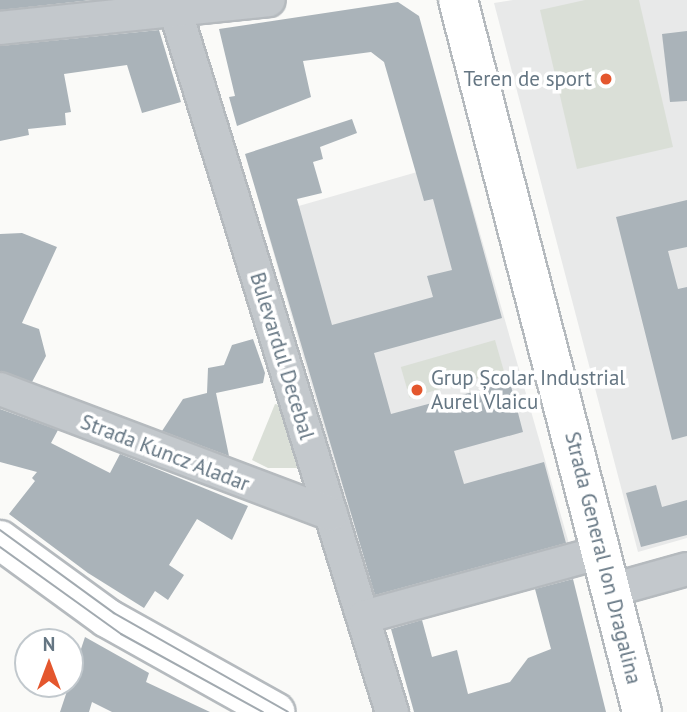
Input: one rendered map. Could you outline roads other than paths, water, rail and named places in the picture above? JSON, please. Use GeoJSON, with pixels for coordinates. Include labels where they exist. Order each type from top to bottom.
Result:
{"type":"FeatureCollection","features":[{"type":"Feature","properties":{"kind":"main road","name":"Strada General Ion Dragalina"},"geometry":{"type":"LineString","coordinates":[[458,0],[554,363],[642,712]]}},
{"type":"Feature","properties":{"kind":"main road"},"geometry":{"type":"LineString","coordinates":[[0,540],[107,618],[275,712]]}},
{"type":"Feature","properties":{"kind":"street"},"geometry":{"type":"LineString","coordinates":[[0,27],[174,5],[269,0]]}},
{"type":"Feature","properties":{"kind":"street","name":"Bulevardul Decebal"},"geometry":{"type":"LineString","coordinates":[[174,5],[365,617],[392,712]]}},
{"type":"Feature","properties":{"kind":"street","name":"Strada Kuncz Aladar"},"geometry":{"type":"LineString","coordinates":[[0,389],[331,514]]}},
{"type":"Feature","properties":{"kind":"street"},"geometry":{"type":"LineString","coordinates":[[365,617],[601,552]]}},
{"type":"Feature","properties":{"kind":"street"},"geometry":{"type":"LineString","coordinates":[[612,590],[687,569]]}},
{"type":"Feature","properties":{"kind":"tram line"},"geometry":{"type":"LineString","coordinates":[[0,530],[114,613],[288,712]]}},
{"type":"Feature","properties":{"kind":"tram line"},"geometry":{"type":"LineString","coordinates":[[0,547],[121,634],[263,712]]}},
{"type":"Feature","properties":{"kind":"place","name":"Teren de sport"},"geometry":{"type":"Point","coordinates":[606,79]}},
{"type":"Feature","properties":{"kind":"place","name":"Grup Școlar Industrial Aurel Vlaicu"},"geometry":{"type":"Point","coordinates":[417,390]}}]}
